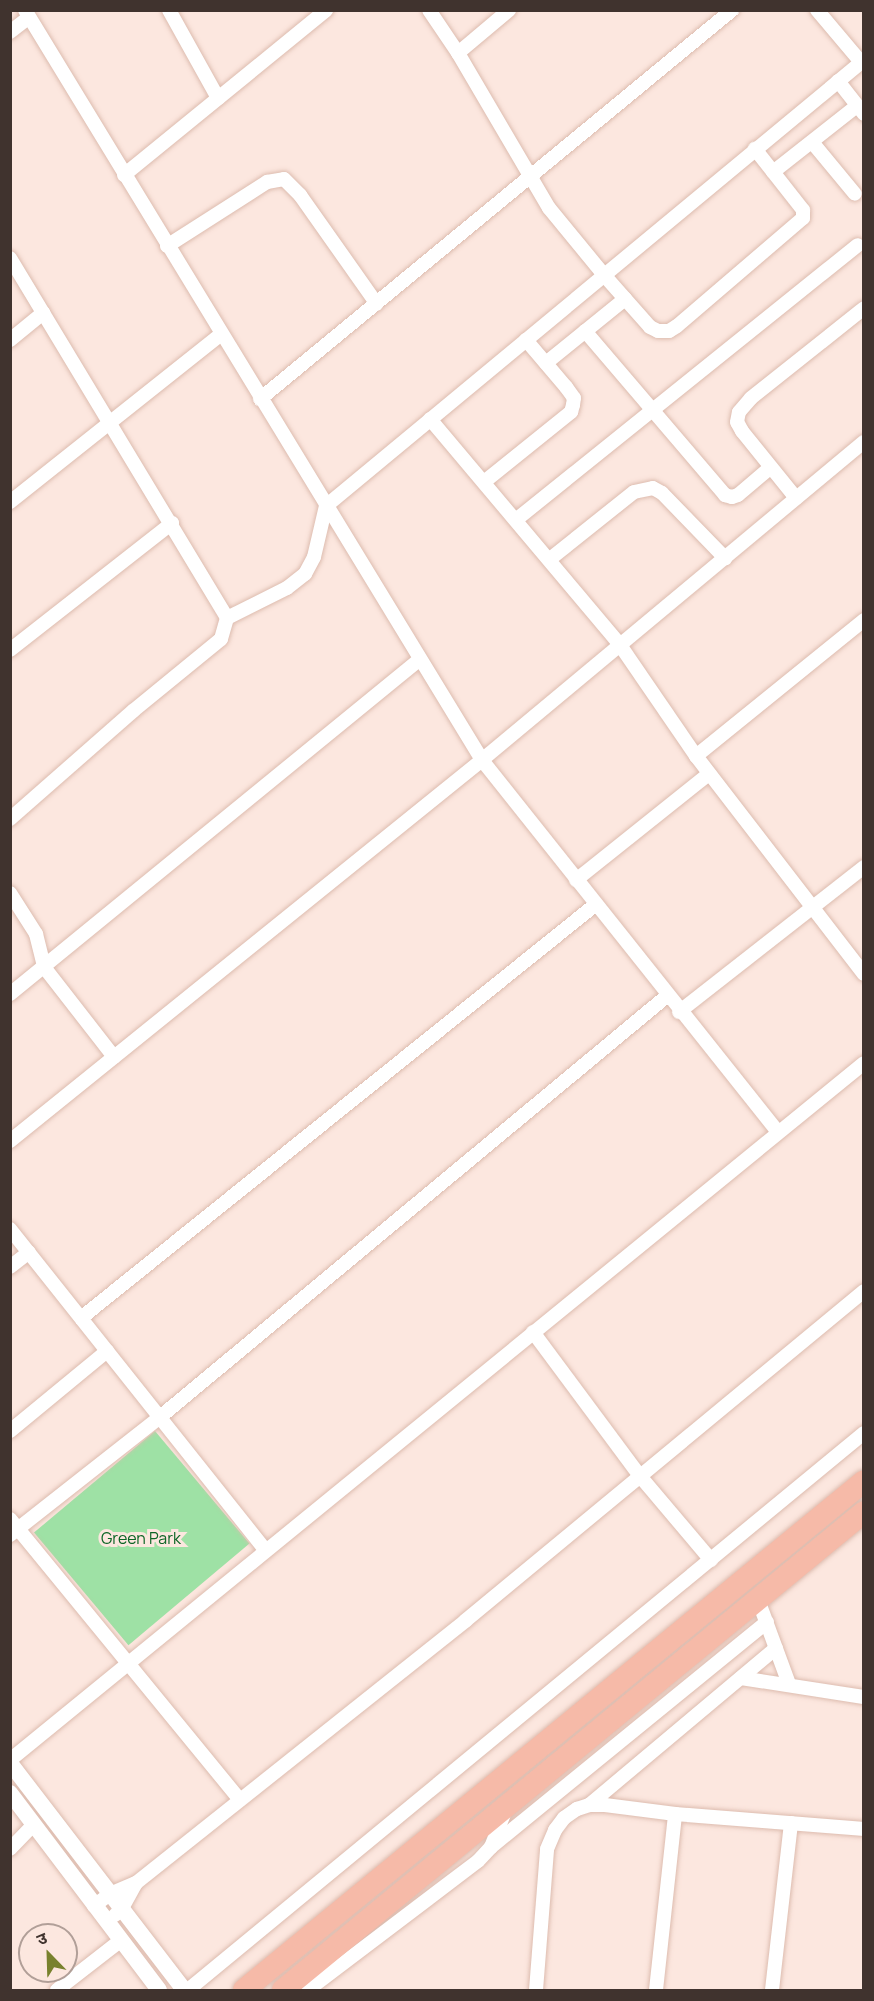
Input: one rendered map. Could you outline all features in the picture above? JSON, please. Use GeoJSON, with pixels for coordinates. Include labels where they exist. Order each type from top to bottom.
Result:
{"type":"FeatureCollection","features":[{"type":"Feature","properties":{"kind":"highway"},"geometry":{"type":"LineString","coordinates":[[244,1990],[864,1481]]}},
{"type":"Feature","properties":{"kind":"highway"},"geometry":{"type":"LineString","coordinates":[[284,1990],[509,1802],[864,1512]]}},
{"type":"Feature","properties":{"kind":"street"},"geometry":{"type":"LineString","coordinates":[[169,10],[218,98]]}},
{"type":"Feature","properties":{"kind":"street"},"geometry":{"type":"LineString","coordinates":[[123,175],[326,10]]}},
{"type":"Feature","properties":{"kind":"street"},"geometry":{"type":"LineString","coordinates":[[429,10],[458,53],[549,208],[625,299],[650,327],[658,331],[669,331],[798,224],[803,210],[755,149]]}},
{"type":"Feature","properties":{"kind":"street"},"geometry":{"type":"LineString","coordinates":[[458,53],[509,10]]}},
{"type":"Feature","properties":{"kind":"street"},"geometry":{"type":"LineString","coordinates":[[261,399],[732,10]]}},
{"type":"Feature","properties":{"kind":"street"},"geometry":{"type":"LineString","coordinates":[[226,618],[287,588],[304,574],[314,557],[326,506],[862,61],[817,10]]}},
{"type":"Feature","properties":{"kind":"street"},"geometry":{"type":"LineString","coordinates":[[10,32],[27,14],[123,175],[482,760],[679,1012],[778,1132]]}},
{"type":"Feature","properties":{"kind":"street"},"geometry":{"type":"LineString","coordinates":[[773,172],[860,110],[838,81]]}},
{"type":"Feature","properties":{"kind":"street"},"geometry":{"type":"LineString","coordinates":[[812,142],[855,194]]}},
{"type":"Feature","properties":{"kind":"street"},"geometry":{"type":"LineString","coordinates":[[167,246],[267,182],[284,179],[300,195],[377,304]]}},
{"type":"Feature","properties":{"kind":"street"},"geometry":{"type":"LineString","coordinates":[[517,519],[858,245]]}},
{"type":"Feature","properties":{"kind":"street"},"geometry":{"type":"LineString","coordinates":[[10,258],[172,523],[226,618],[221,639],[133,711],[10,819]]}},
{"type":"Feature","properties":{"kind":"street"},"geometry":{"type":"LineString","coordinates":[[546,363],[625,299]]}},
{"type":"Feature","properties":{"kind":"street"},"geometry":{"type":"LineString","coordinates":[[796,498],[742,431],[737,422],[739,411],[751,398],[864,308]]}},
{"type":"Feature","properties":{"kind":"street"},"geometry":{"type":"LineString","coordinates":[[10,340],[43,313]]}},
{"type":"Feature","properties":{"kind":"street"},"geometry":{"type":"LineString","coordinates":[[585,331],[725,495],[732,497],[738,495],[771,467]]}},
{"type":"Feature","properties":{"kind":"street"},"geometry":{"type":"LineString","coordinates":[[10,502],[221,334]]}},
{"type":"Feature","properties":{"kind":"street"},"geometry":{"type":"LineString","coordinates":[[484,482],[570,412],[573,398],[526,340]]}},
{"type":"Feature","properties":{"kind":"street"},"geometry":{"type":"LineString","coordinates":[[430,419],[517,519],[620,645],[709,774],[864,974]]}},
{"type":"Feature","properties":{"kind":"street"},"geometry":{"type":"LineString","coordinates":[[10,1141],[482,760],[864,442]]}},
{"type":"Feature","properties":{"kind":"street"},"geometry":{"type":"LineString","coordinates":[[550,559],[634,492],[653,488],[662,493],[725,558]]}},
{"type":"Feature","properties":{"kind":"street"},"geometry":{"type":"LineString","coordinates":[[10,650],[172,523]]}},
{"type":"Feature","properties":{"kind":"street"},"geometry":{"type":"LineString","coordinates":[[696,756],[864,620]]}},
{"type":"Feature","properties":{"kind":"street"},"geometry":{"type":"LineString","coordinates":[[10,994],[420,659]]}},
{"type":"Feature","properties":{"kind":"street"},"geometry":{"type":"LineString","coordinates":[[576,880],[709,774]]}},
{"type":"Feature","properties":{"kind":"street"},"geometry":{"type":"LineString","coordinates":[[679,1012],[864,867]]}},
{"type":"Feature","properties":{"kind":"street"},"geometry":{"type":"LineString","coordinates":[[10,893],[36,934],[44,966],[114,1057]]}},
{"type":"Feature","properties":{"kind":"street"},"geometry":{"type":"LineString","coordinates":[[81,1318],[595,905]]}},
{"type":"Feature","properties":{"kind":"street"},"geometry":{"type":"LineString","coordinates":[[240,1800],[128,1662],[13,1528],[160,1417],[667,996]]}},
{"type":"Feature","properties":{"kind":"street"},"geometry":{"type":"LineString","coordinates":[[864,1063],[265,1550],[10,1761],[121,1910],[186,1990],[864,1433]]}},
{"type":"Feature","properties":{"kind":"street"},"geometry":{"type":"LineString","coordinates":[[10,1229],[265,1550]]}},
{"type":"Feature","properties":{"kind":"street"},"geometry":{"type":"LineString","coordinates":[[10,1268],[29,1252]]}},
{"type":"Feature","properties":{"kind":"street"},"geometry":{"type":"LineString","coordinates":[[94,1906],[110,1894],[136,1883],[465,1621],[864,1291]]}},
{"type":"Feature","properties":{"kind":"street"},"geometry":{"type":"LineString","coordinates":[[533,1332],[640,1476],[711,1560]]}},
{"type":"Feature","properties":{"kind":"street"},"geometry":{"type":"LineString","coordinates":[[10,1431],[107,1351]]}},
{"type":"Feature","properties":{"kind":"street"},"geometry":{"type":"LineString","coordinates":[[757,1598],[789,1684]]}},
{"type":"Feature","properties":{"kind":"street"},"geometry":{"type":"LineString","coordinates":[[308,1990],[455,1879],[491,1846],[767,1622]]}},
{"type":"Feature","properties":{"kind":"street"},"geometry":{"type":"LineString","coordinates":[[536,1990],[547,1849],[555,1830],[564,1818],[589,1804],[776,1648]]}},
{"type":"Feature","properties":{"kind":"street"},"geometry":{"type":"LineString","coordinates":[[741,1678],[864,1697]]}},
{"type":"Feature","properties":{"kind":"street"},"geometry":{"type":"LineString","coordinates":[[10,1793],[159,1990]]}},
{"type":"Feature","properties":{"kind":"street"},"geometry":{"type":"LineString","coordinates":[[491,1846],[509,1802]]}},
{"type":"Feature","properties":{"kind":"street"},"geometry":{"type":"LineString","coordinates":[[589,1804],[675,1814],[864,1829]]}},
{"type":"Feature","properties":{"kind":"street"},"geometry":{"type":"LineString","coordinates":[[10,1849],[33,1825],[48,1814]]}},
{"type":"Feature","properties":{"kind":"street"},"geometry":{"type":"LineString","coordinates":[[656,1990],[675,1814]]}},
{"type":"Feature","properties":{"kind":"street"},"geometry":{"type":"LineString","coordinates":[[772,1990],[791,1823]]}},
{"type":"Feature","properties":{"kind":"street"},"geometry":{"type":"LineString","coordinates":[[106,1922],[121,1910],[136,1883]]}},
{"type":"Feature","properties":{"kind":"street"},"geometry":{"type":"LineString","coordinates":[[57,1990],[120,1941]]}},
{"type":"Feature","properties":{"kind":"green space","name":"Green Park"},"geometry":{"type":"Polygon","coordinates":[[[155,1431],[249,1544],[128,1645],[34,1533],[155,1431]]]}}]}
